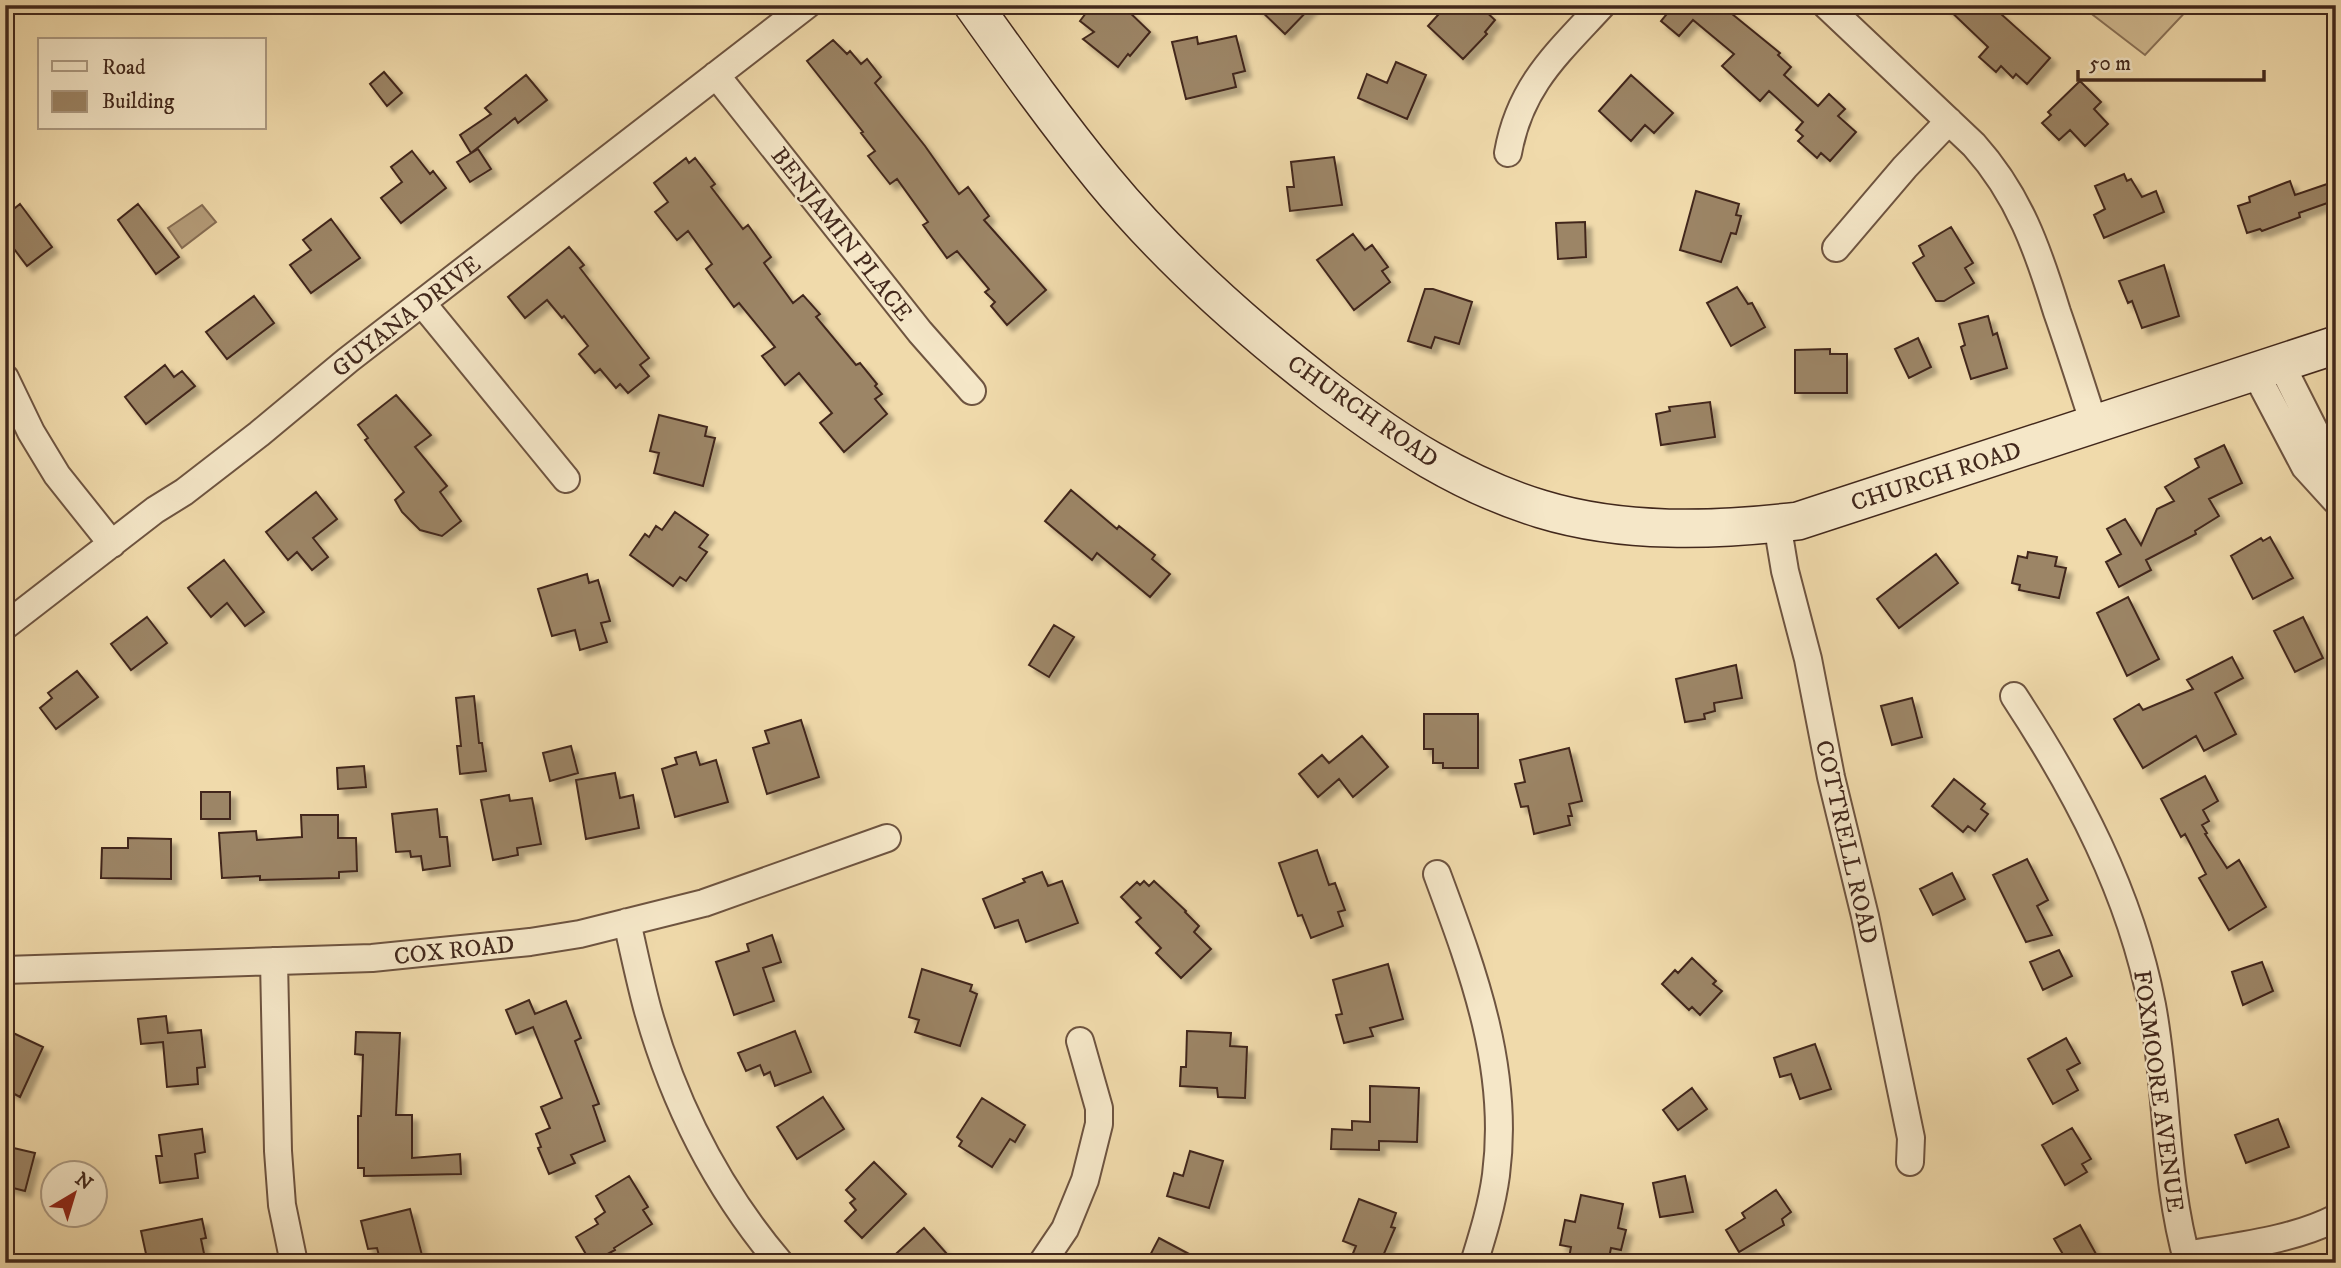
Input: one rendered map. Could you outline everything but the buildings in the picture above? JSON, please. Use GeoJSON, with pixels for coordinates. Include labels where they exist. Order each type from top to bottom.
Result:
{"type":"FeatureCollection","features":[{"type":"Feature","properties":{"kind":"main road","name":"CHURCH ROAD"},"geometry":{"type":"LineString","coordinates":[[973,5],[1087,159],[1146,227],[1215,295],[1285,357],[1367,420],[1426,459],[1486,489],[1541,509],[1591,522],[1650,527],[1729,527],[1798,521],[2336,345]]}},
{"type":"Feature","properties":{"kind":"street","name":"GUYANA DRIVE"},"geometry":{"type":"LineString","coordinates":[[5,626],[259,434],[348,360],[807,5]]}},
{"type":"Feature","properties":{"kind":"street"},"geometry":{"type":"LineString","coordinates":[[1508,153],[1521,108],[1540,73],[1602,5]]}},
{"type":"Feature","properties":{"kind":"street"},"geometry":{"type":"LineString","coordinates":[[1826,5],[1949,121],[1995,168],[2008,188],[2037,246],[2094,424]]}},
{"type":"Feature","properties":{"kind":"street","name":"BENJAMIN PLACE"},"geometry":{"type":"LineString","coordinates":[[716,75],[920,332],[972,391]]}},
{"type":"Feature","properties":{"kind":"street"},"geometry":{"type":"LineString","coordinates":[[1836,248],[1905,167],[1949,121]]}},
{"type":"Feature","properties":{"kind":"street"},"geometry":{"type":"LineString","coordinates":[[422,303],[565,479]]}},
{"type":"Feature","properties":{"kind":"street"},"geometry":{"type":"LineString","coordinates":[[2268,368],[2325,450],[2336,490]]}},
{"type":"Feature","properties":{"kind":"street"},"geometry":{"type":"LineString","coordinates":[[2268,368],[2305,467],[2336,501]]}},
{"type":"Feature","properties":{"kind":"street"},"geometry":{"type":"LineString","coordinates":[[5,378],[30,432],[57,475],[112,544]]}},
{"type":"Feature","properties":{"kind":"street","name":"COTTRELL ROAD"},"geometry":{"type":"LineString","coordinates":[[1777,523],[1785,571],[1808,659],[1831,778],[1870,942],[1911,1138],[1910,1162]]}},
{"type":"Feature","properties":{"kind":"street","name":"FOXMOORE AVENUE"},"geometry":{"type":"LineString","coordinates":[[2014,696],[2051,753],[2091,826],[2113,876],[2136,940],[2152,1005],[2164,1091],[2169,1163],[2187,1259]]}},
{"type":"Feature","properties":{"kind":"street","name":"COX ROAD"},"geometry":{"type":"LineString","coordinates":[[5,970],[372,958],[530,942],[704,903],[887,838]]}},
{"type":"Feature","properties":{"kind":"street"},"geometry":{"type":"LineString","coordinates":[[1437,874],[1485,1013],[1498,1086],[1496,1173],[1490,1208],[1475,1263]]}},
{"type":"Feature","properties":{"kind":"street"},"geometry":{"type":"LineString","coordinates":[[627,922],[648,1011],[684,1111],[721,1181],[780,1263]]}},
{"type":"Feature","properties":{"kind":"street"},"geometry":{"type":"LineString","coordinates":[[274,961],[280,1178],[282,1205],[294,1263]]}},
{"type":"Feature","properties":{"kind":"street"},"geometry":{"type":"LineString","coordinates":[[1042,1263],[1065,1229],[1086,1180],[1099,1124],[1099,1108],[1080,1041]]}},
{"type":"Feature","properties":{"kind":"street"},"geometry":{"type":"LineString","coordinates":[[2187,1259],[2312,1228],[2336,1218]]}},
{"type":"Feature","properties":{"kind":"shaded area"},"geometry":{"type":"Polygon","coordinates":[[[2080,5],[2192,5],[2145,55],[2080,5]]]}},
{"type":"Feature","properties":{"kind":"shaded area"},"geometry":{"type":"Polygon","coordinates":[[[202,205],[216,222],[182,248],[168,228],[202,205]]]}}]}
